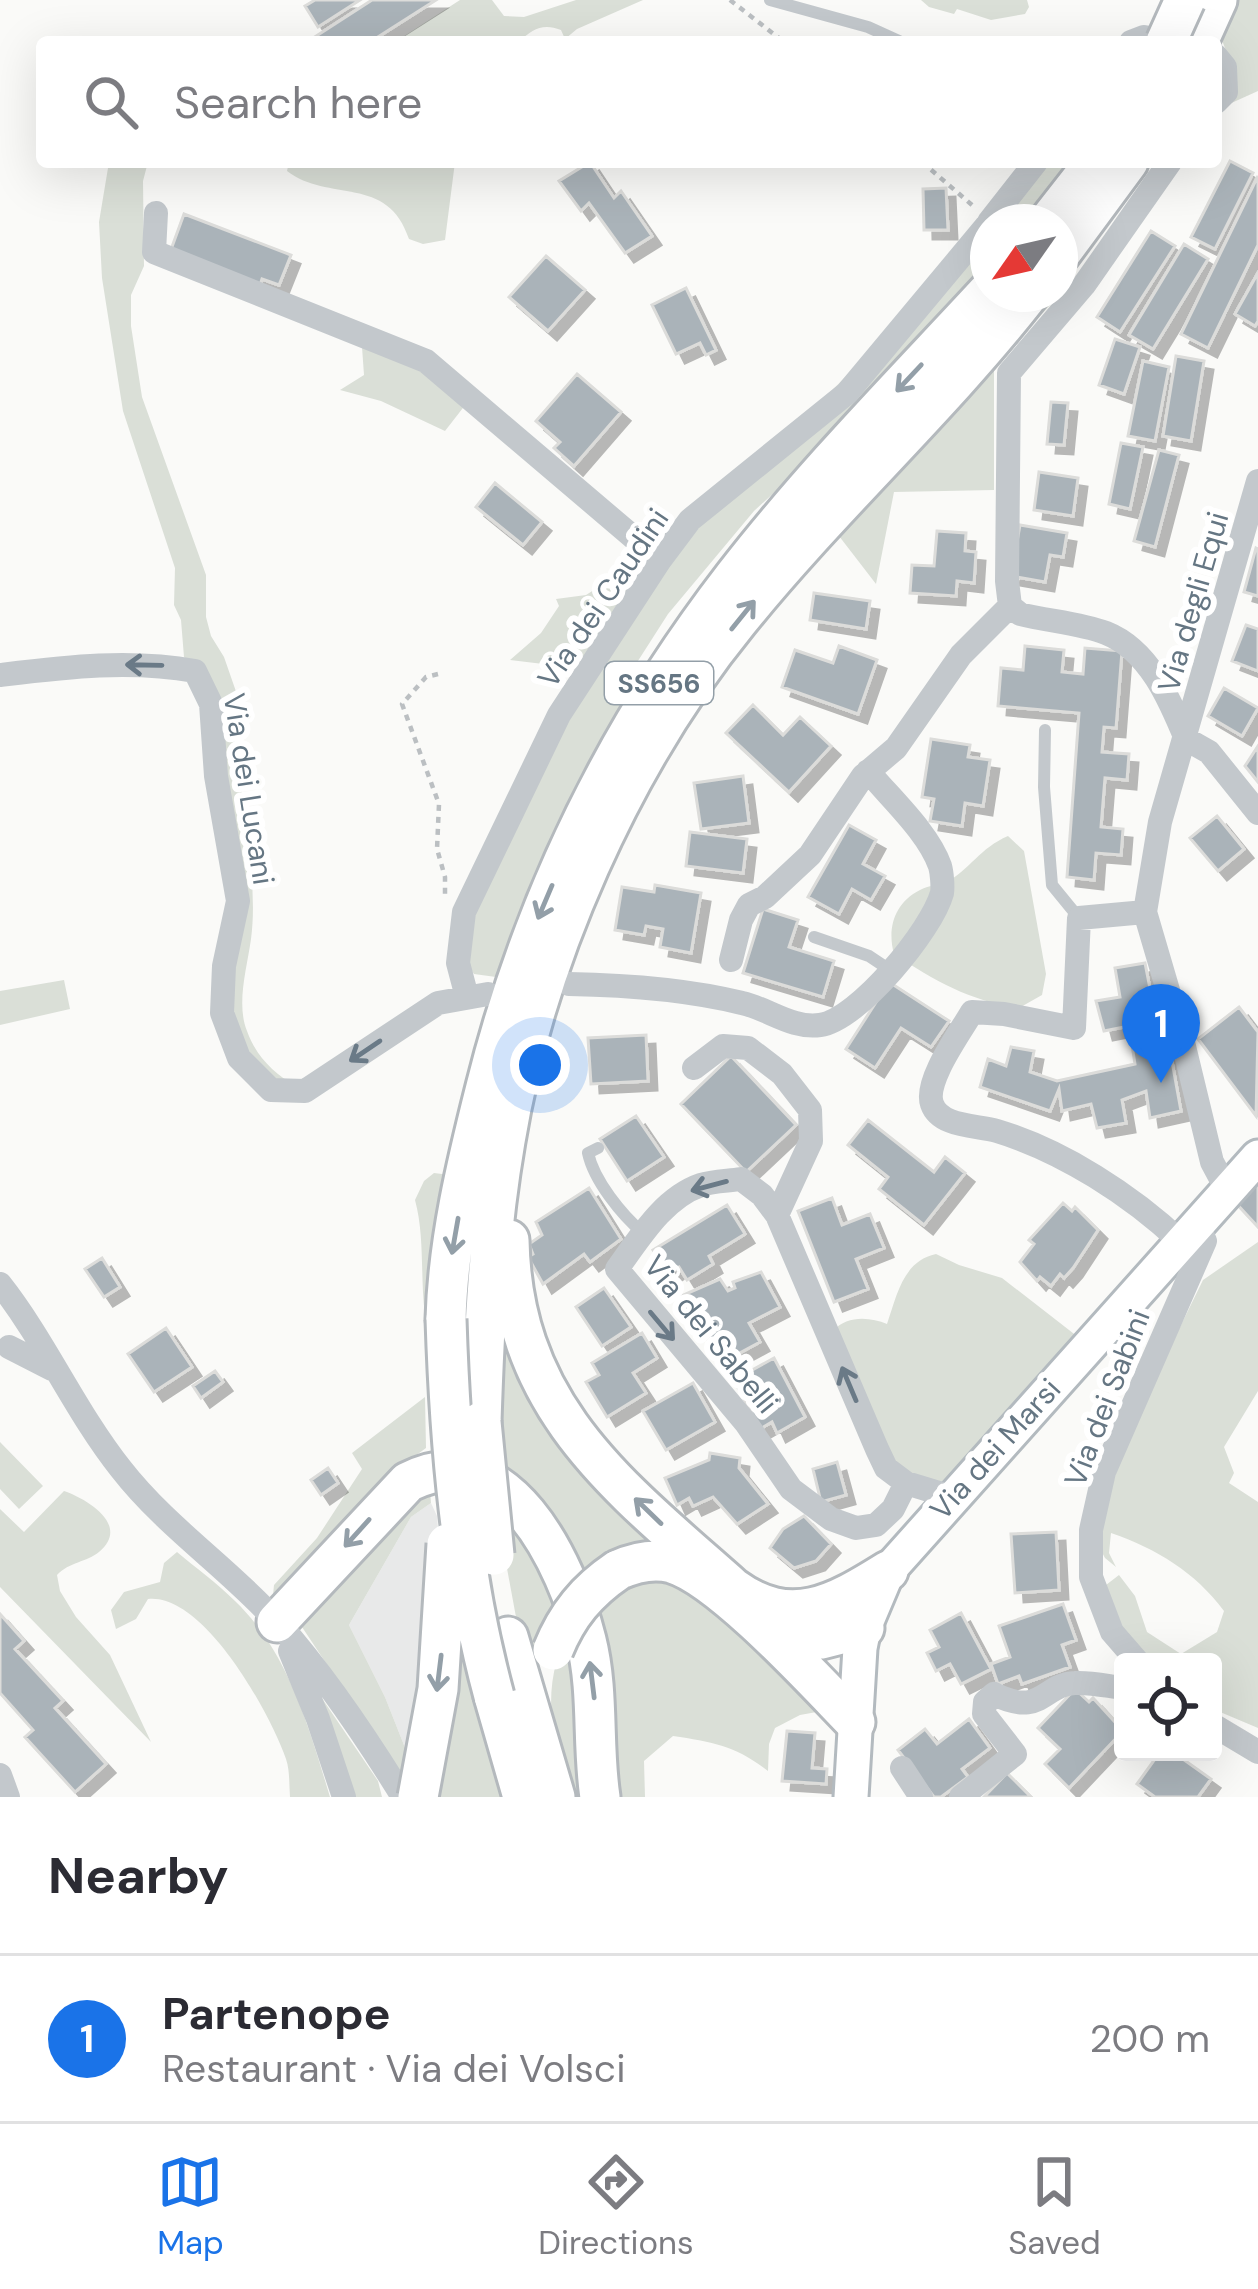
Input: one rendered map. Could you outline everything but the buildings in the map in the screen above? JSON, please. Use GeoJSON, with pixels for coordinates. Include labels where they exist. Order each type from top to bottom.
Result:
{"type":"FeatureCollection","features":[{"type":"Feature","properties":{"kind":"highway"},"geometry":{"type":"LineString","coordinates":[[1171,36],[1186,0]]}},
{"type":"Feature","properties":{"kind":"highway"},"geometry":{"type":"LineString","coordinates":[[1201,36],[1217,0]]}},
{"type":"Feature","properties":{"kind":"highway"},"geometry":{"type":"LineString","coordinates":[[1062,204],[1090,168]]}},
{"type":"Feature","properties":{"kind":"highway"},"geometry":{"type":"LineString","coordinates":[[1078,230],[1124,168]]}},
{"type":"Feature","properties":{"kind":"highway","name":"SS656"},"geometry":{"type":"LineString","coordinates":[[541,1787],[446,1319],[453,1245],[502,1024],[536,923],[603,776],[663,677],[736,574],[970,312]]}},
{"type":"Feature","properties":{"kind":"highway","name":"SS656"},"geometry":{"type":"LineString","coordinates":[[541,1787],[494,1696],[471,1583],[465,1426],[505,1137],[528,1044],[564,933],[617,808],[668,719],[734,626],[799,547],[1013,312]]}},
{"type":"Feature","properties":{"kind":"highway"},"geometry":{"type":"LineString","coordinates":[[505,1137],[514,1186],[509,1240],[515,1306],[546,1389],[578,1441],[751,1601],[774,1608],[821,1608],[888,1571]]}},
{"type":"Feature","properties":{"kind":"highway"},"geometry":{"type":"LineString","coordinates":[[418,1797],[441,1657],[465,1426]]}},
{"type":"Feature","properties":{"kind":"highway"},"geometry":{"type":"LineString","coordinates":[[277,1622],[408,1482],[423,1474],[462,1470],[495,1482],[530,1521],[565,1574],[587,1643],[600,1797]]}},
{"type":"Feature","properties":{"kind":"highway"},"geometry":{"type":"LineString","coordinates":[[541,1787],[546,1683],[553,1649],[585,1596],[618,1570],[644,1561],[677,1564],[692,1572],[771,1636],[855,1722]]}},
{"type":"Feature","properties":{"kind":"highway"},"geometry":{"type":"LineString","coordinates":[[771,1636],[821,1639],[864,1628]]}},
{"type":"Feature","properties":{"kind":"main road","name":"Via dei Marsi"},"geometry":{"type":"LineString","coordinates":[[851,1797],[864,1628],[888,1571],[1258,1157]]}},
{"type":"Feature","properties":{"kind":"street"},"geometry":{"type":"LineString","coordinates":[[1222,63],[1226,92],[1222,96]]}},
{"type":"Feature","properties":{"kind":"street","name":"Via dei Caudini"},"geometry":{"type":"LineString","coordinates":[[1003,204],[1031,168]]}},
{"type":"Feature","properties":{"kind":"street"},"geometry":{"type":"LineString","coordinates":[[1166,168],[1084,285],[1009,374],[1010,606],[1020,614],[1108,634],[1139,656],[1166,691],[1186,740],[1209,752],[1258,813]]}},
{"type":"Feature","properties":{"kind":"street"},"geometry":{"type":"LineString","coordinates":[[156,213],[154,251],[426,361],[660,560]]}},
{"type":"Feature","properties":{"kind":"street","name":"Via dei Caudini"},"geometry":{"type":"LineString","coordinates":[[458,963],[464,912],[559,715],[660,560],[690,520],[847,393],[970,245]]}},
{"type":"Feature","properties":{"kind":"street","name":"Via degli Equi"},"geometry":{"type":"LineString","coordinates":[[1145,912],[1160,822],[1258,481]]}},
{"type":"Feature","properties":{"kind":"street"},"geometry":{"type":"LineString","coordinates":[[731,960],[749,905],[765,897],[811,855],[868,771],[896,748],[961,656],[1010,606]]}},
{"type":"Feature","properties":{"kind":"street","name":"Via dei Lucani"},"geometry":{"type":"LineString","coordinates":[[0,675],[87,665],[160,665],[195,671],[211,704],[216,776],[238,902],[224,966],[222,1013],[239,1058],[271,1090],[305,1091],[437,1003],[477,996],[458,963]]}},
{"type":"Feature","properties":{"kind":"street"},"geometry":{"type":"LineString","coordinates":[[569,984],[636,985],[745,1003],[799,1025],[824,1025],[853,1010],[920,933],[942,892],[941,869],[931,849],[868,771]]}},
{"type":"Feature","properties":{"kind":"street"},"geometry":{"type":"LineString","coordinates":[[1189,1232],[1156,1218],[1048,1151],[999,1131],[942,1118],[932,1107],[929,1087],[972,1012],[1074,1028],[1079,918],[1145,912],[1212,1162],[1227,1190]]}},
{"type":"Feature","properties":{"kind":"street"},"geometry":{"type":"LineString","coordinates":[[694,1068],[723,1046],[748,1048],[782,1074],[809,1110],[811,1141],[777,1215]]}},
{"type":"Feature","properties":{"kind":"street","name":"Via dei Sabelli"},"geometry":{"type":"LineString","coordinates":[[741,1179],[777,1215],[877,1450],[886,1468],[906,1483],[893,1509],[875,1525],[856,1528],[831,1520],[791,1489],[746,1423],[617,1270],[676,1198],[701,1185],[741,1179]]}},
{"type":"Feature","properties":{"kind":"street","name":"Via dei Sabini"},"geometry":{"type":"LineString","coordinates":[[1130,1653],[1112,1632],[1091,1577],[1091,1530],[1104,1472],[1205,1241],[1189,1232]]}},
{"type":"Feature","properties":{"kind":"street"},"geometry":{"type":"LineString","coordinates":[[0,1283],[118,1466],[277,1622],[335,1694],[403,1797]]}},
{"type":"Feature","properties":{"kind":"street"},"geometry":{"type":"LineString","coordinates":[[2,1347],[21,1341],[15,1311]]}},
{"type":"Feature","properties":{"kind":"street"},"geometry":{"type":"LineString","coordinates":[[2,1347],[58,1374]]}},
{"type":"Feature","properties":{"kind":"street"},"geometry":{"type":"LineString","coordinates":[[906,1483],[952,1497]]}},
{"type":"Feature","properties":{"kind":"street"},"geometry":{"type":"LineString","coordinates":[[277,1622],[318,1718],[344,1797]]}},
{"type":"Feature","properties":{"kind":"street"},"geometry":{"type":"LineString","coordinates":[[961,1797],[1015,1754],[985,1714],[985,1702],[994,1694],[1012,1703],[1042,1700],[1069,1682],[1114,1687]]}},
{"type":"Feature","properties":{"kind":"street"},"geometry":{"type":"LineString","coordinates":[[1222,1730],[1258,1752]]}},
{"type":"Feature","properties":{"kind":"street"},"geometry":{"type":"LineString","coordinates":[[902,1768],[921,1797]]}},
{"type":"Feature","properties":{"kind":"street"},"geometry":{"type":"LineString","coordinates":[[0,1774],[8,1797]]}},
{"type":"Feature","properties":{"kind":"lane"},"geometry":{"type":"LineString","coordinates":[[770,0],[888,36]]}},
{"type":"Feature","properties":{"kind":"lane"},"geometry":{"type":"LineString","coordinates":[[1045,730],[1052,885],[1079,918]]}},
{"type":"Feature","properties":{"kind":"lane"},"geometry":{"type":"LineString","coordinates":[[814,937],[868,956],[890,970]]}},
{"type":"Feature","properties":{"kind":"lane"},"geometry":{"type":"LineString","coordinates":[[598,1148],[589,1154],[592,1168],[628,1221],[643,1234]]}},
{"type":"Feature","properties":{"kind":"path"},"geometry":{"type":"LineString","coordinates":[[730,0],[776,36]]}},
{"type":"Feature","properties":{"kind":"path"},"geometry":{"type":"LineString","coordinates":[[929,168],[970,205]]}},
{"type":"Feature","properties":{"kind":"path"},"geometry":{"type":"LineString","coordinates":[[438,674],[426,677],[402,704],[440,804],[437,849],[445,877],[446,913]]}},
{"type":"Feature","properties":{"kind":"shaded area"},"geometry":{"type":"Polygon","coordinates":[[[460,0],[492,0],[504,16],[524,17],[576,0],[643,0],[569,36],[543,27],[527,36],[404,36],[460,0]]]}},
{"type":"Feature","properties":{"kind":"shaded area"},"geometry":{"type":"Polygon","coordinates":[[[921,0],[1027,0],[1029,7],[1025,14],[991,20],[957,9],[954,14],[929,7],[921,0]]]}},
{"type":"Feature","properties":{"kind":"shaded area"},"geometry":{"type":"Polygon","coordinates":[[[1228,0],[1258,0],[1258,91],[1227,105],[1228,56],[1217,27],[1228,0]]]}},
{"type":"Feature","properties":{"kind":"shaded area"},"geometry":{"type":"Polygon","coordinates":[[[108,168],[146,168],[144,266],[131,295],[142,397],[206,575],[211,636],[224,657],[248,726],[237,743],[253,892],[244,1020],[260,1056],[296,1086],[263,1078],[229,1020],[234,945],[203,678],[184,657],[181,620],[174,605],[175,568],[123,411],[102,278],[99,222],[108,168]]]}},
{"type":"Feature","properties":{"kind":"shaded area"},"geometry":{"type":"Polygon","coordinates":[[[454,168],[445,240],[423,244],[409,239],[387,205],[287,171],[454,168]]]}},
{"type":"Feature","properties":{"kind":"shaded area"},"geometry":{"type":"Polygon","coordinates":[[[1036,168],[1068,168],[1039,204],[1010,204],[1036,168]]]}},
{"type":"Feature","properties":{"kind":"shaded area"},"geometry":{"type":"Polygon","coordinates":[[[970,251],[970,288],[825,446],[754,511],[668,614],[636,664],[611,727],[550,842],[496,977],[474,974],[465,961],[477,897],[552,737],[659,565],[970,251]]]}},
{"type":"Feature","properties":{"kind":"shaded area"},"geometry":{"type":"Polygon","coordinates":[[[1037,312],[1044,312],[994,367],[994,490],[894,492],[876,584],[839,536],[1037,312]]]}},
{"type":"Feature","properties":{"kind":"shaded area"},"geometry":{"type":"Polygon","coordinates":[[[362,347],[430,374],[466,404],[445,431],[381,401],[340,390],[364,375],[362,347]]]}},
{"type":"Feature","properties":{"kind":"shaded area"},"geometry":{"type":"Polygon","coordinates":[[[647,556],[654,563],[585,669],[510,660],[541,633],[559,606],[556,599],[586,595],[647,556]]]}},
{"type":"Feature","properties":{"kind":"shaded area"},"geometry":{"type":"Polygon","coordinates":[[[1008,836],[1024,851],[1046,974],[1042,995],[1019,1008],[969,995],[939,981],[894,954],[892,945],[895,918],[911,895],[947,882],[1008,836]]]}},
{"type":"Feature","properties":{"kind":"shaded area"},"geometry":{"type":"Polygon","coordinates":[[[64,980],[70,1009],[0,1025],[0,991],[64,980]]]}},
{"type":"Feature","properties":{"kind":"shaded area"},"geometry":{"type":"Polygon","coordinates":[[[434,1173],[450,1175],[432,1248],[425,1315],[415,1200],[434,1173]]]}},
{"type":"Feature","properties":{"kind":"shaded area"},"geometry":{"type":"Polygon","coordinates":[[[1258,1242],[1258,1391],[1224,1447],[1234,1473],[1229,1483],[1258,1502],[1258,1728],[1222,1713],[1222,1653],[1183,1653],[1217,1632],[1224,1611],[1213,1597],[1188,1573],[1144,1546],[1111,1533],[1109,1553],[1116,1567],[1097,1543],[1099,1520],[1137,1415],[1203,1280],[1258,1242]]]}},
{"type":"Feature","properties":{"kind":"shaded area"},"geometry":{"type":"Polygon","coordinates":[[[936,1254],[1002,1278],[1078,1337],[945,1489],[905,1478],[887,1458],[833,1331],[859,1319],[887,1324],[909,1272],[936,1254]]]}},
{"type":"Feature","properties":{"kind":"shaded area"},"geometry":{"type":"Polygon","coordinates":[[[495,1312],[653,1534],[651,1543],[572,1587],[497,1475],[495,1312]]]}},
{"type":"Feature","properties":{"kind":"shaded area"},"geometry":{"type":"Polygon","coordinates":[[[425,1397],[426,1448],[381,1481],[285,1595],[273,1595],[274,1585],[317,1538],[362,1469],[352,1453],[425,1397]]]}},
{"type":"Feature","properties":{"kind":"shaded area"},"geometry":{"type":"Polygon","coordinates":[[[0,1442],[43,1486],[19,1509],[0,1489],[0,1442]]]}},
{"type":"Feature","properties":{"kind":"shaded area"},"geometry":{"type":"Polygon","coordinates":[[[429,1478],[431,1503],[411,1517],[349,1625],[415,1773],[411,1791],[300,1624],[429,1478]]]}},
{"type":"Feature","properties":{"kind":"shaded area"},"geometry":{"type":"Polygon","coordinates":[[[64,1491],[102,1514],[110,1532],[99,1552],[57,1575],[60,1591],[110,1655],[151,1742],[0,1587],[0,1509],[24,1532],[64,1491]]]}},
{"type":"Feature","properties":{"kind":"shaded area"},"geometry":{"type":"Polygon","coordinates":[[[503,1498],[565,1596],[539,1651],[523,1655],[506,1563],[503,1498]]]}},
{"type":"Feature","properties":{"kind":"shaded area"},"geometry":{"type":"Polygon","coordinates":[[[431,1503],[437,1516],[440,1553],[415,1773],[349,1625],[411,1517],[431,1503]]]}},
{"type":"Feature","properties":{"kind":"shaded area"},"geometry":{"type":"Polygon","coordinates":[[[177,1552],[235,1601],[270,1644],[295,1693],[330,1797],[290,1797],[286,1759],[266,1714],[232,1660],[191,1615],[169,1602],[148,1599],[136,1619],[116,1629],[111,1610],[124,1592],[160,1582],[164,1563],[177,1552]]]}},
{"type":"Feature","properties":{"kind":"shaded area"},"geometry":{"type":"Polygon","coordinates":[[[627,1572],[691,1587],[822,1711],[800,1715],[775,1728],[768,1771],[724,1746],[673,1736],[644,1761],[645,1797],[602,1797],[584,1624],[627,1572]]]}},
{"type":"Feature","properties":{"kind":"shaded area"},"geometry":{"type":"Polygon","coordinates":[[[1119,1575],[1135,1596],[1147,1632],[1179,1653],[1140,1653],[1127,1639],[1106,1585],[1119,1575]]]}},
{"type":"Feature","properties":{"kind":"shaded area"},"geometry":{"type":"Polygon","coordinates":[[[455,1616],[508,1797],[426,1797],[455,1616]]]}},
{"type":"Feature","properties":{"kind":"shaded area"},"geometry":{"type":"Polygon","coordinates":[[[576,1620],[595,1797],[569,1797],[553,1729],[556,1663],[576,1620]]]}},
{"type":"Feature","properties":{"kind":"shaded area"},"geometry":{"type":"Polygon","coordinates":[[[313,1685],[378,1781],[382,1797],[349,1797],[313,1685]]]}},
{"type":"Feature","properties":{"kind":"place","name":"Partenope"},"geometry":{"type":"Point","coordinates":[1161,1083]}}]}
